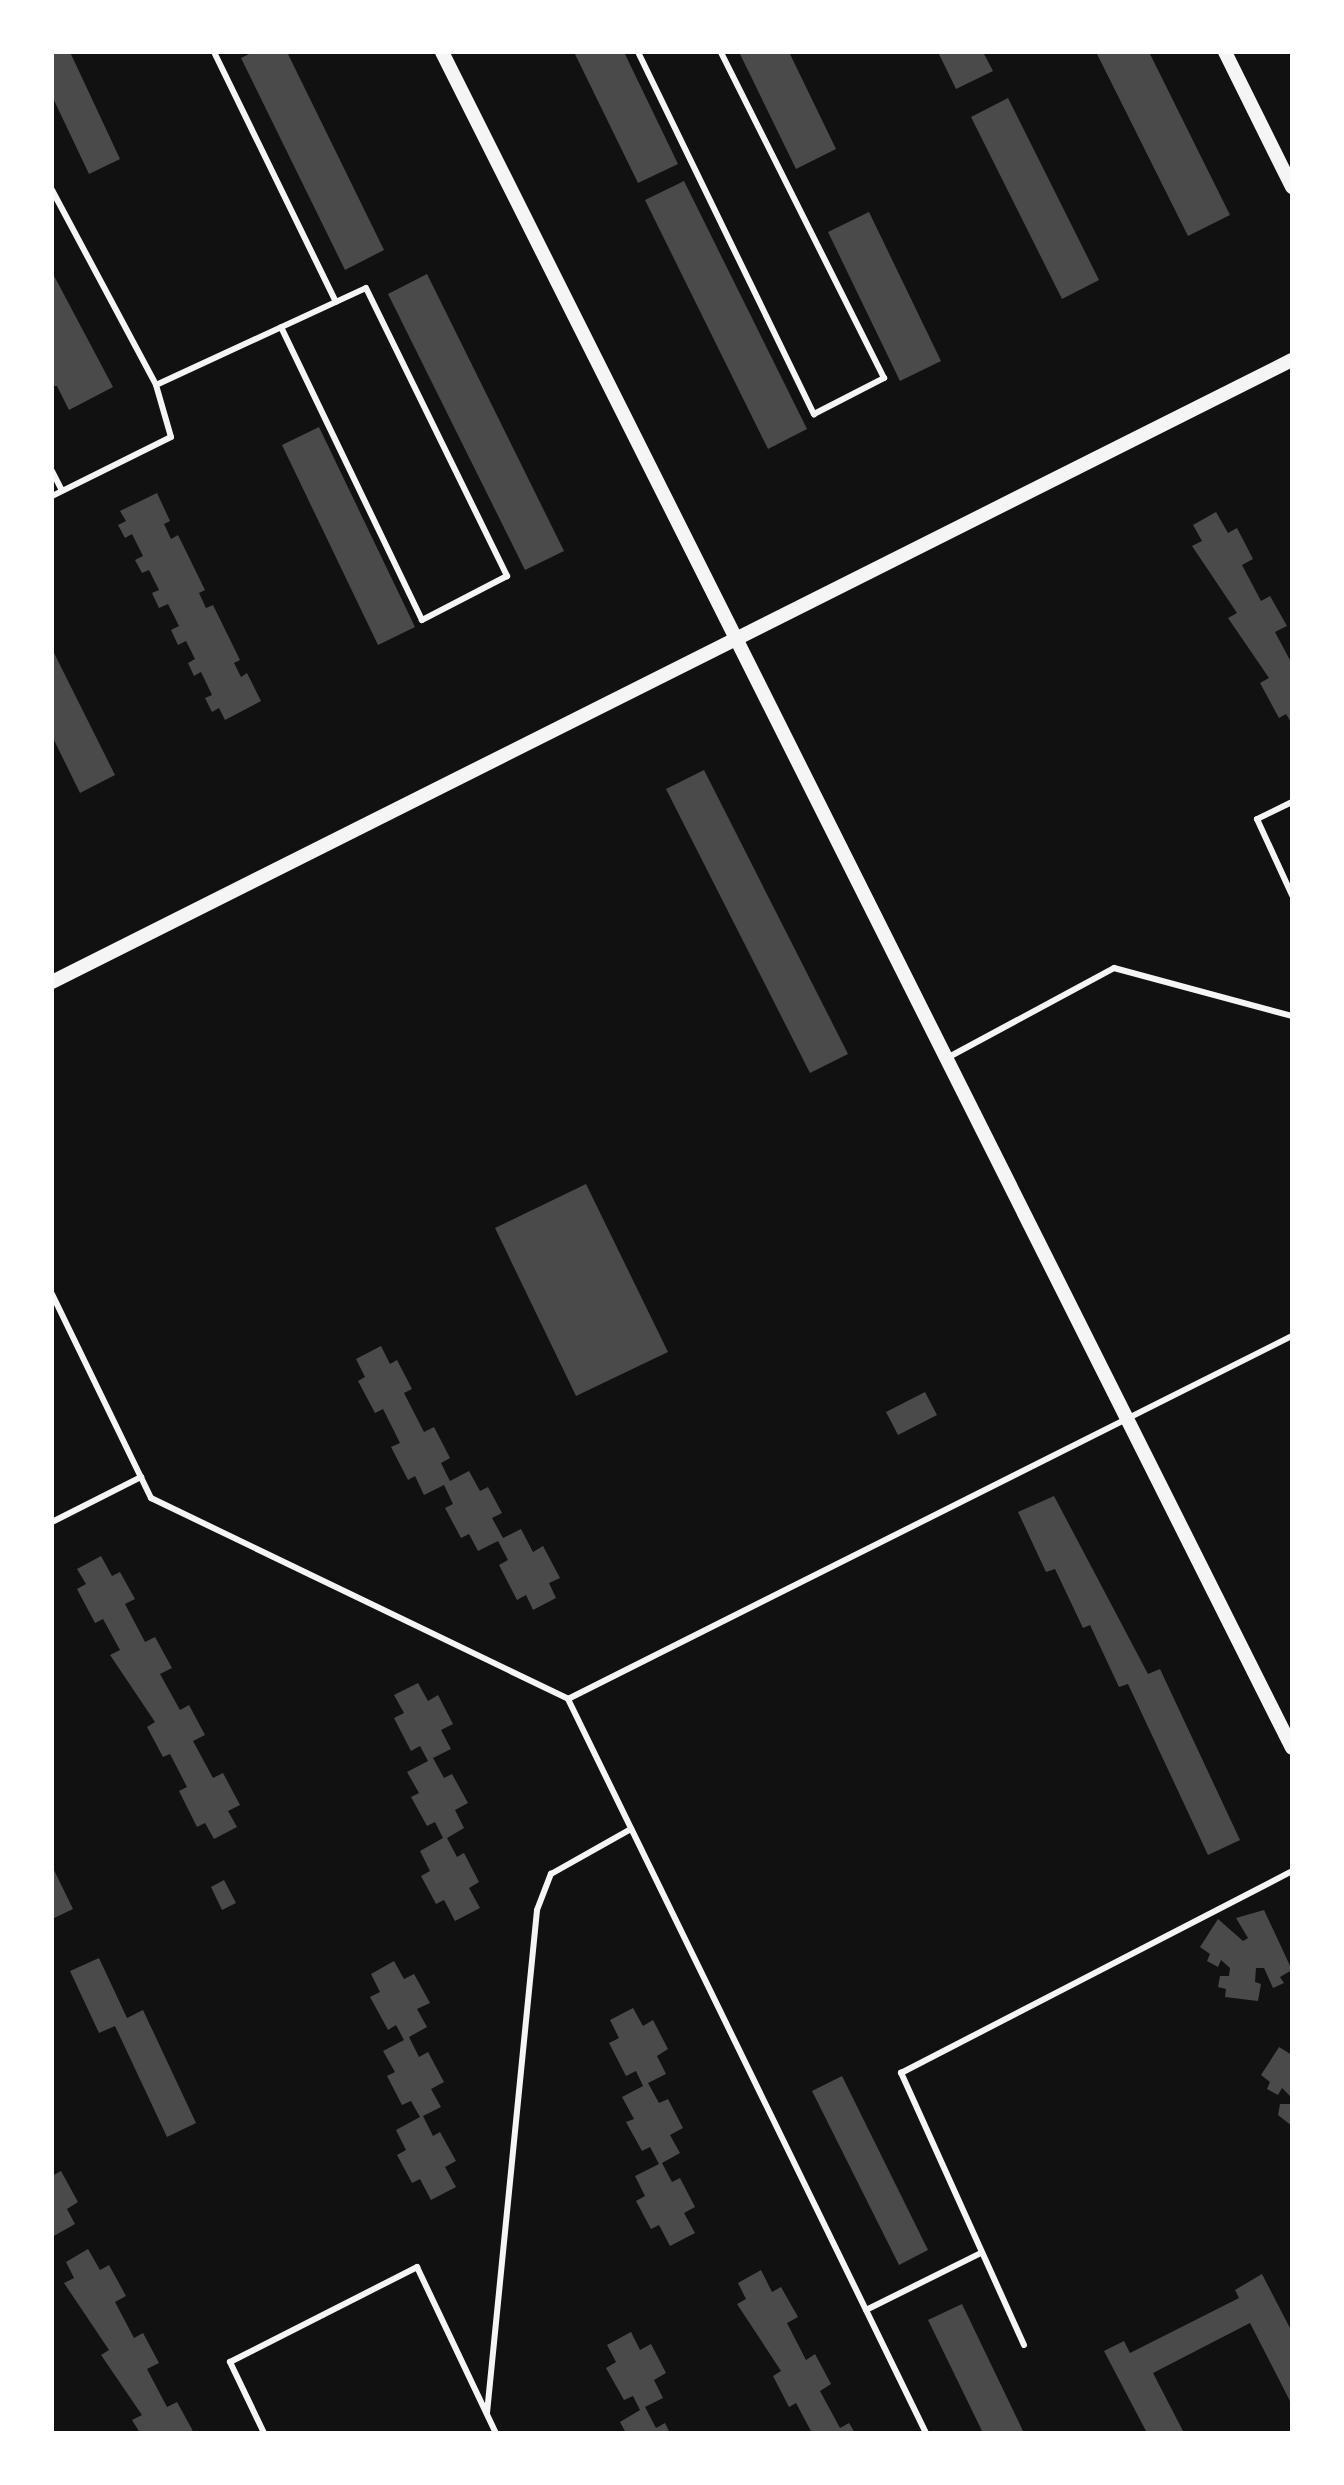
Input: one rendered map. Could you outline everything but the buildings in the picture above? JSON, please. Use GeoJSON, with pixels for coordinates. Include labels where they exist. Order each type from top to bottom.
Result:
{"type":"FeatureCollection","features":[{"type":"Feature","properties":{"kind":"street"},"geometry":{"type":"LineString","coordinates":[[442,52],[1292,1748]]}},
{"type":"Feature","properties":{"kind":"street"},"geometry":{"type":"LineString","coordinates":[[1225,52],[1292,187]]}},
{"type":"Feature","properties":{"kind":"street"},"geometry":{"type":"LineString","coordinates":[[52,982],[1292,360]]}},
{"type":"Feature","properties":{"kind":"lane"},"geometry":{"type":"LineString","coordinates":[[214,52],[336,302]]}},
{"type":"Feature","properties":{"kind":"lane"},"geometry":{"type":"LineString","coordinates":[[638,52],[814,414],[884,378],[721,52]]}},
{"type":"Feature","properties":{"kind":"lane"},"geometry":{"type":"LineString","coordinates":[[52,190],[156,385],[171,437],[52,496]]}},
{"type":"Feature","properties":{"kind":"lane"},"geometry":{"type":"LineString","coordinates":[[156,385],[281,327],[366,288],[507,576],[422,620],[281,327]]}},
{"type":"Feature","properties":{"kind":"lane"},"geometry":{"type":"LineString","coordinates":[[52,471],[62,491]]}},
{"type":"Feature","properties":{"kind":"lane"},"geometry":{"type":"LineString","coordinates":[[1292,802],[1257,819],[1292,895]]}},
{"type":"Feature","properties":{"kind":"lane"},"geometry":{"type":"LineString","coordinates":[[947,1058],[1114,968],[1292,1016]]}},
{"type":"Feature","properties":{"kind":"lane"},"geometry":{"type":"LineString","coordinates":[[52,1294],[151,1498],[568,1699],[926,2433]]}},
{"type":"Feature","properties":{"kind":"lane"},"geometry":{"type":"LineString","coordinates":[[568,1699],[1292,1336]]}},
{"type":"Feature","properties":{"kind":"lane"},"geometry":{"type":"LineString","coordinates":[[52,1522],[141,1477]]}},
{"type":"Feature","properties":{"kind":"lane"},"geometry":{"type":"LineString","coordinates":[[487,2413],[537,1910],[551,1874],[631,1829]]}},
{"type":"Feature","properties":{"kind":"lane"},"geometry":{"type":"LineString","coordinates":[[1024,2345],[901,2073],[1292,1871]]}},
{"type":"Feature","properties":{"kind":"lane"},"geometry":{"type":"LineString","coordinates":[[866,2310],[981,2253]]}},
{"type":"Feature","properties":{"kind":"lane"},"geometry":{"type":"LineString","coordinates":[[264,2433],[230,2362],[417,2267],[496,2433]]}}]}
